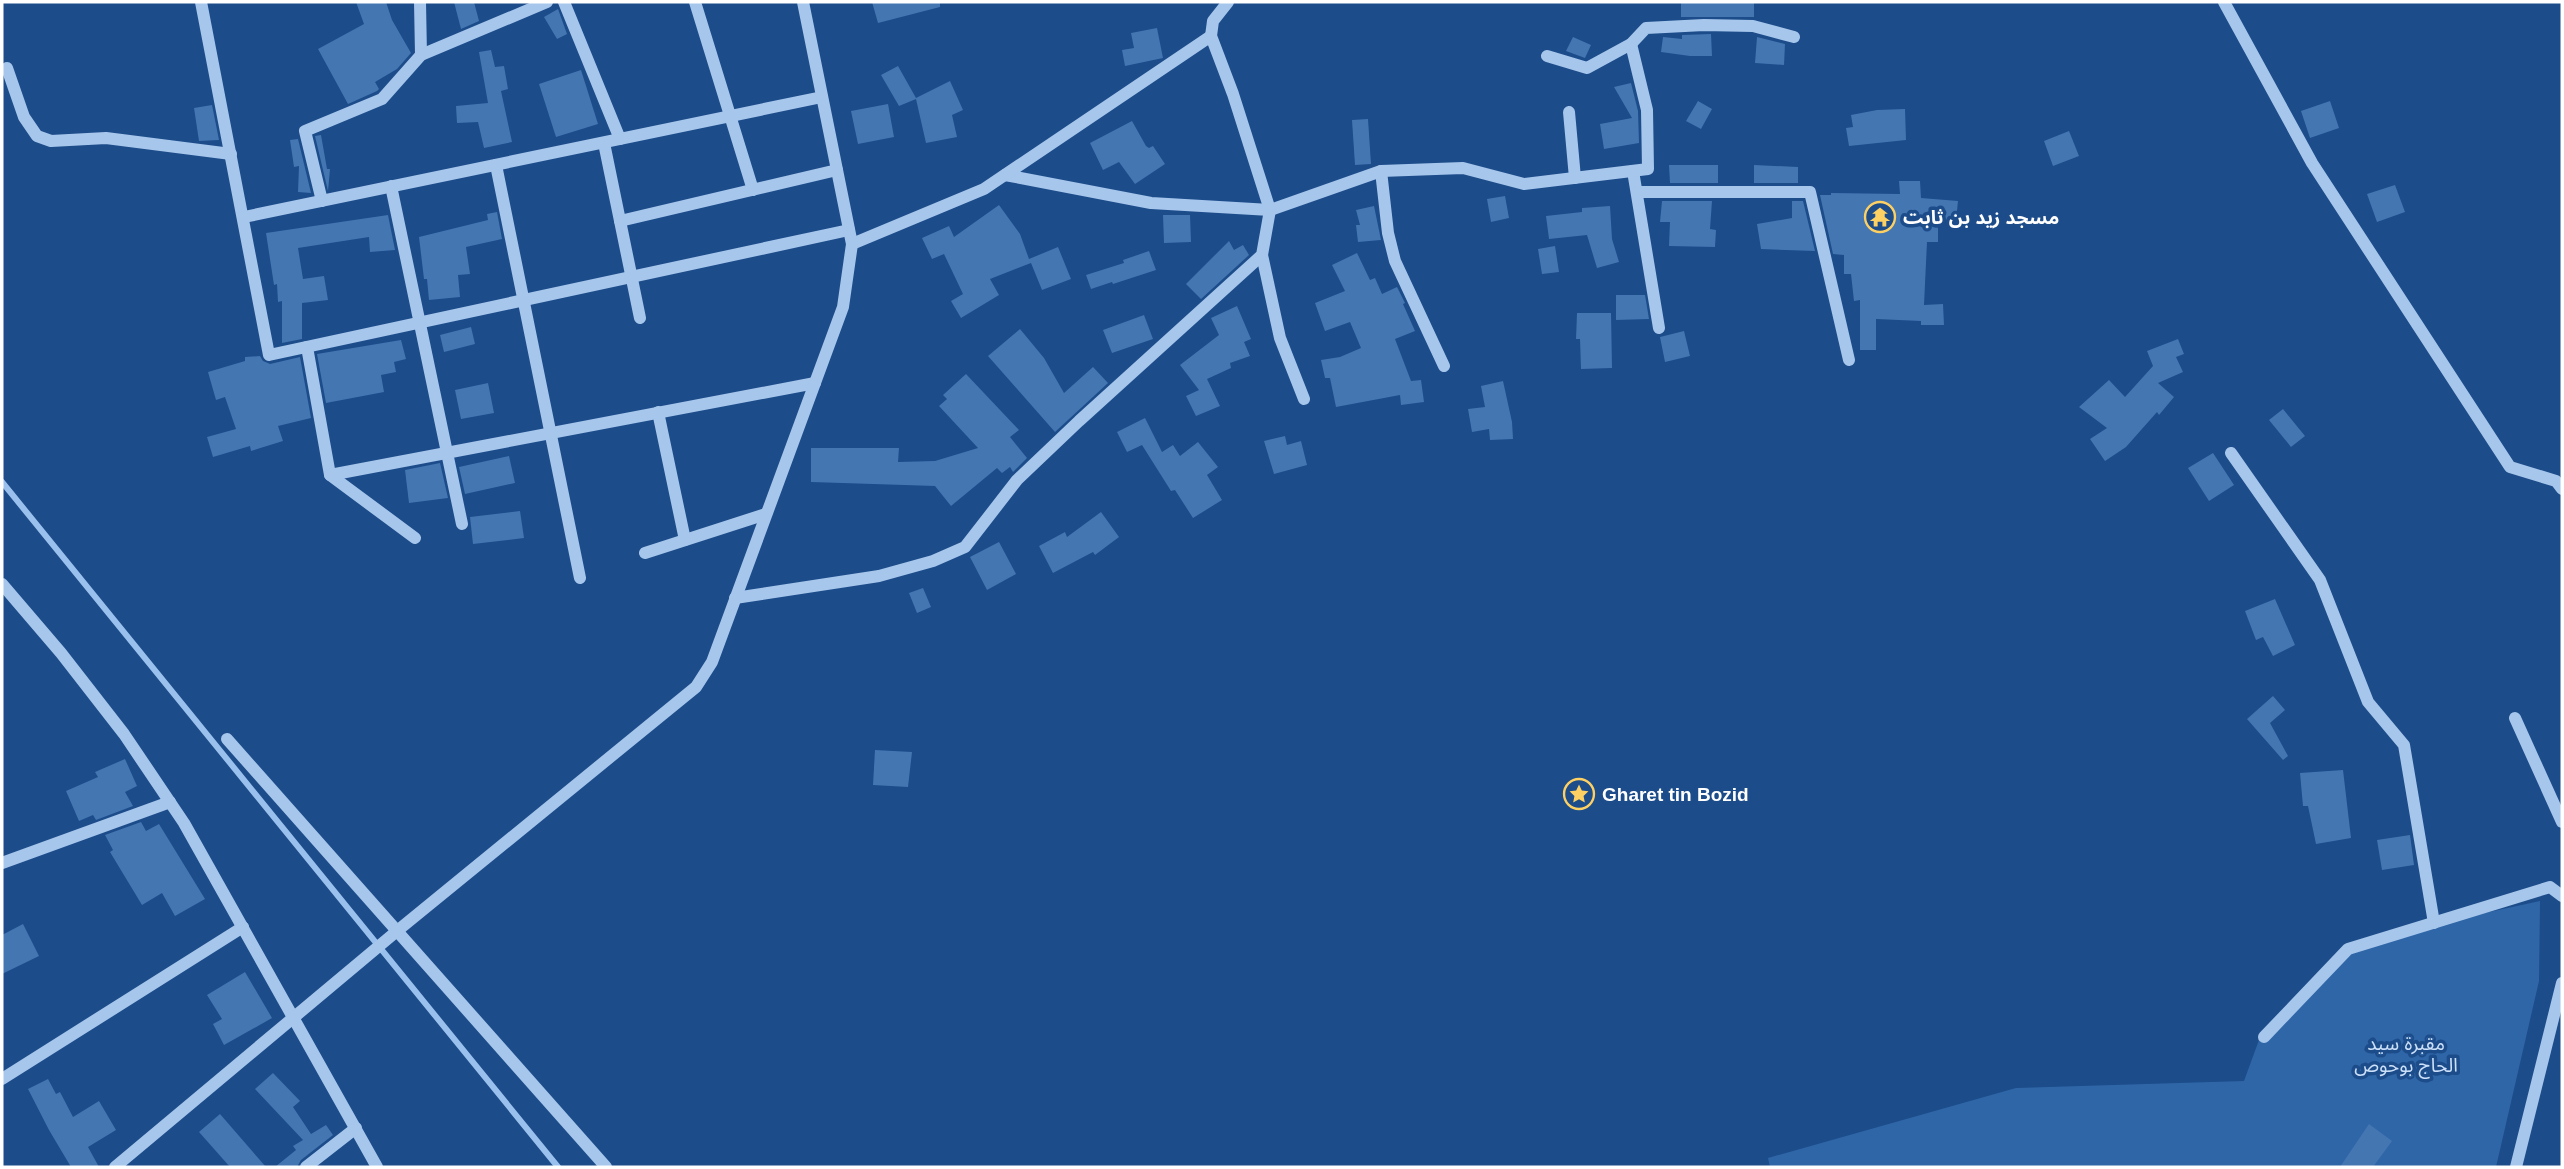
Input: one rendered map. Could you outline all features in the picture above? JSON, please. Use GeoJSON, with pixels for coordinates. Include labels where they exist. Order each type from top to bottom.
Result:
{"type":"FeatureCollection","features":[{"type":"Feature","properties":{"kind":"street"},"geometry":{"type":"LineString","coordinates":[[201,2],[269,355],[631,277],[850,237],[984,189],[1211,36]]}},
{"type":"Feature","properties":{"kind":"street"},"geometry":{"type":"LineString","coordinates":[[420,2],[421,55]]}},
{"type":"Feature","properties":{"kind":"street"},"geometry":{"type":"LineString","coordinates":[[322,201],[305,131],[383,99],[421,55],[547,2]]}},
{"type":"Feature","properties":{"kind":"street"},"geometry":{"type":"LineString","coordinates":[[564,2],[620,139]]}},
{"type":"Feature","properties":{"kind":"street"},"geometry":{"type":"LineString","coordinates":[[695,2],[753,190]]}},
{"type":"Feature","properties":{"kind":"street"},"geometry":{"type":"LineString","coordinates":[[115,1167],[397,931],[696,687],[712,662],[843,307],[850,237],[803,2]]}},
{"type":"Feature","properties":{"kind":"street"},"geometry":{"type":"LineString","coordinates":[[1228,2],[1213,21],[1211,36],[1233,94],[1270,210],[1262,255],[1280,338],[1304,399]]}},
{"type":"Feature","properties":{"kind":"street"},"geometry":{"type":"LineString","coordinates":[[2224,2],[2312,163],[2510,467],[2556,481],[2562,489]]}},
{"type":"Feature","properties":{"kind":"street"},"geometry":{"type":"LineString","coordinates":[[1547,56],[1587,68],[1632,44],[1646,29],[1704,25],[1753,26],[1794,37]]}},
{"type":"Feature","properties":{"kind":"street"},"geometry":{"type":"LineString","coordinates":[[1005,175],[1152,203],[1270,210],[1381,172],[1464,168],[1524,184],[1648,169],[1647,110],[1632,44]]}},
{"type":"Feature","properties":{"kind":"street"},"geometry":{"type":"LineString","coordinates":[[7,68],[24,117],[37,136],[51,141],[106,138],[231,154]]}},
{"type":"Feature","properties":{"kind":"street"},"geometry":{"type":"LineString","coordinates":[[244,217],[822,97]]}},
{"type":"Feature","properties":{"kind":"street"},"geometry":{"type":"LineString","coordinates":[[1569,112],[1575,178]]}},
{"type":"Feature","properties":{"kind":"street"},"geometry":{"type":"LineString","coordinates":[[604,143],[640,318]]}},
{"type":"Feature","properties":{"kind":"street"},"geometry":{"type":"LineString","coordinates":[[496,165],[580,578]]}},
{"type":"Feature","properties":{"kind":"street"},"geometry":{"type":"LineString","coordinates":[[620,221],[837,170]]}},
{"type":"Feature","properties":{"kind":"street"},"geometry":{"type":"LineString","coordinates":[[1633,171],[1659,328]]}},
{"type":"Feature","properties":{"kind":"street"},"geometry":{"type":"LineString","coordinates":[[1381,172],[1388,233],[1395,261],[1444,366]]}},
{"type":"Feature","properties":{"kind":"street"},"geometry":{"type":"LineString","coordinates":[[391,186],[462,524]]}},
{"type":"Feature","properties":{"kind":"street"},"geometry":{"type":"LineString","coordinates":[[1637,192],[1810,192],[1849,360]]}},
{"type":"Feature","properties":{"kind":"street"},"geometry":{"type":"LineString","coordinates":[[735,598],[879,576],[933,561],[965,547],[1017,480],[1262,255]]}},
{"type":"Feature","properties":{"kind":"street"},"geometry":{"type":"LineString","coordinates":[[307,347],[330,474],[415,538]]}},
{"type":"Feature","properties":{"kind":"street"},"geometry":{"type":"LineString","coordinates":[[330,474],[815,383]]}},
{"type":"Feature","properties":{"kind":"street"},"geometry":{"type":"LineString","coordinates":[[658,412],[685,540]]}},
{"type":"Feature","properties":{"kind":"street"},"geometry":{"type":"LineString","coordinates":[[2231,453],[2320,580],[2368,702],[2403,745],[2434,923]]}},
{"type":"Feature","properties":{"kind":"street"},"geometry":{"type":"LineString","coordinates":[[645,553],[766,514]]}},
{"type":"Feature","properties":{"kind":"street"},"geometry":{"type":"LineString","coordinates":[[2,584],[61,653],[124,734],[170,802],[377,1167]]}},
{"type":"Feature","properties":{"kind":"street"},"geometry":{"type":"LineString","coordinates":[[2515,718],[2562,822]]}},
{"type":"Feature","properties":{"kind":"street"},"geometry":{"type":"LineString","coordinates":[[227,739],[606,1167]]}},
{"type":"Feature","properties":{"kind":"street"},"geometry":{"type":"LineString","coordinates":[[2,863],[170,802]]}},
{"type":"Feature","properties":{"kind":"street"},"geometry":{"type":"LineString","coordinates":[[2264,1037],[2348,949],[2550,887],[2562,896]]}},
{"type":"Feature","properties":{"kind":"street"},"geometry":{"type":"LineString","coordinates":[[2,1079],[243,927]]}},
{"type":"Feature","properties":{"kind":"street"},"geometry":{"type":"LineString","coordinates":[[2516,1167],[2562,983]]}},
{"type":"Feature","properties":{"kind":"street"},"geometry":{"type":"LineString","coordinates":[[306,1167],[356,1128]]}},
{"type":"Feature","properties":{"kind":"green space","name":"مقبرة سيد الحاج بوحوص"},"geometry":{"type":"Polygon","coordinates":[[[2540,901],[2539,981],[2496,1167],[1770,1167],[1768,1158],[2016,1088],[2244,1081],[2259,1040],[2364,939],[2540,901]]]}},
{"type":"Feature","properties":{"kind":"building"},"geometry":{"type":"Polygon","coordinates":[[[356,2],[386,2],[392,20],[411,53],[397,69],[375,82],[379,89],[377,91],[348,104],[318,49],[364,24],[356,2]]]}},
{"type":"Feature","properties":{"kind":"building"},"geometry":{"type":"Polygon","coordinates":[[[454,2],[474,2],[479,21],[461,29],[454,2]]]}},
{"type":"Feature","properties":{"kind":"building"},"geometry":{"type":"Polygon","coordinates":[[[872,2],[940,2],[940,7],[878,23],[872,2]]]}},
{"type":"Feature","properties":{"kind":"building"},"geometry":{"type":"Polygon","coordinates":[[[1681,2],[1754,2],[1754,17],[1681,17],[1681,2]]]}},
{"type":"Feature","properties":{"kind":"building"},"geometry":{"type":"Polygon","coordinates":[[[558,9],[567,34],[557,39],[544,17],[558,9]]]}},
{"type":"Feature","properties":{"kind":"building"},"geometry":{"type":"Polygon","coordinates":[[[1157,28],[1163,58],[1125,66],[1122,50],[1134,48],[1131,33],[1157,28]]]}},
{"type":"Feature","properties":{"kind":"building"},"geometry":{"type":"Polygon","coordinates":[[[1711,34],[1712,56],[1661,52],[1663,37],[1682,39],[1682,35],[1711,34]]]}},
{"type":"Feature","properties":{"kind":"building"},"geometry":{"type":"Polygon","coordinates":[[[1573,37],[1591,45],[1585,58],[1566,51],[1573,37]]]}},
{"type":"Feature","properties":{"kind":"building"},"geometry":{"type":"Polygon","coordinates":[[[1757,37],[1785,44],[1784,65],[1755,63],[1757,37]]]}},
{"type":"Feature","properties":{"kind":"building"},"geometry":{"type":"Polygon","coordinates":[[[491,50],[495,67],[504,66],[508,89],[501,91],[512,142],[484,148],[478,122],[457,123],[456,106],[488,103],[479,52],[491,50]]]}},
{"type":"Feature","properties":{"kind":"building"},"geometry":{"type":"Polygon","coordinates":[[[898,66],[916,98],[950,81],[963,110],[952,115],[957,137],[926,143],[916,99],[899,106],[881,75],[898,66]]]}},
{"type":"Feature","properties":{"kind":"building"},"geometry":{"type":"Polygon","coordinates":[[[581,70],[598,124],[556,137],[539,84],[581,70]]]}},
{"type":"Feature","properties":{"kind":"building"},"geometry":{"type":"Polygon","coordinates":[[[1631,83],[1638,111],[1639,143],[1604,149],[1600,124],[1632,118],[1614,87],[1631,83]]]}},
{"type":"Feature","properties":{"kind":"building"},"geometry":{"type":"Polygon","coordinates":[[[1698,101],[1712,109],[1701,129],[1686,121],[1698,101]]]}},
{"type":"Feature","properties":{"kind":"building"},"geometry":{"type":"Polygon","coordinates":[[[2330,101],[2339,128],[2310,138],[2301,111],[2330,101]]]}},
{"type":"Feature","properties":{"kind":"building"},"geometry":{"type":"Polygon","coordinates":[[[888,104],[894,137],[858,144],[851,111],[888,104]]]}},
{"type":"Feature","properties":{"kind":"building"},"geometry":{"type":"Polygon","coordinates":[[[212,105],[219,140],[199,141],[194,108],[212,105]]]}},
{"type":"Feature","properties":{"kind":"building"},"geometry":{"type":"Polygon","coordinates":[[[1905,109],[1906,140],[1849,146],[1846,128],[1853,127],[1851,115],[1905,109]]]}},
{"type":"Feature","properties":{"kind":"building"},"geometry":{"type":"Polygon","coordinates":[[[1368,119],[1371,164],[1355,165],[1352,120],[1368,119]]]}},
{"type":"Feature","properties":{"kind":"building"},"geometry":{"type":"Polygon","coordinates":[[[1132,121],[1146,146],[1153,146],[1165,164],[1135,184],[1119,162],[1103,170],[1090,143],[1132,121]]]}},
{"type":"Feature","properties":{"kind":"building"},"geometry":{"type":"Polygon","coordinates":[[[2069,131],[2079,156],[2053,166],[2044,141],[2069,131]]]}},
{"type":"Feature","properties":{"kind":"building"},"geometry":{"type":"Polygon","coordinates":[[[321,135],[327,169],[330,169],[328,191],[315,136],[321,135]]]}},
{"type":"Feature","properties":{"kind":"building"},"geometry":{"type":"Polygon","coordinates":[[[298,139],[311,193],[298,192],[299,166],[294,167],[290,140],[298,139]]]}},
{"type":"Feature","properties":{"kind":"building"},"geometry":{"type":"Polygon","coordinates":[[[1669,165],[1718,165],[1718,183],[1670,183],[1669,165]]]}},
{"type":"Feature","properties":{"kind":"building"},"geometry":{"type":"Polygon","coordinates":[[[1754,165],[1798,167],[1798,183],[1754,183],[1754,165]]]}},
{"type":"Feature","properties":{"kind":"building"},"geometry":{"type":"Polygon","coordinates":[[[1899,181],[1920,181],[1921,198],[1958,201],[1956,221],[1938,219],[1938,242],[1927,242],[1924,305],[1943,304],[1944,325],[1876,319],[1876,350],[1860,350],[1860,300],[1854,301],[1851,274],[1844,274],[1844,255],[1833,254],[1820,195],[1900,194],[1899,181]]]}},
{"type":"Feature","properties":{"kind":"building"},"geometry":{"type":"Polygon","coordinates":[[[2395,185],[2405,212],[2377,222],[2367,194],[2395,185]]]}},
{"type":"Feature","properties":{"kind":"building"},"geometry":{"type":"Polygon","coordinates":[[[1505,196],[1509,218],[1491,222],[1487,199],[1505,196]]]}},
{"type":"Feature","properties":{"kind":"building"},"geometry":{"type":"Polygon","coordinates":[[[1662,201],[1712,201],[1710,229],[1716,230],[1715,247],[1669,246],[1670,222],[1660,222],[1662,201]]]}},
{"type":"Feature","properties":{"kind":"building"},"geometry":{"type":"Polygon","coordinates":[[[1792,201],[1803,201],[1815,251],[1761,249],[1757,224],[1792,218],[1792,201]]]}},
{"type":"Feature","properties":{"kind":"building"},"geometry":{"type":"Polygon","coordinates":[[[999,205],[1020,234],[1029,259],[1058,247],[1071,279],[1042,290],[1031,263],[990,279],[999,295],[961,318],[951,301],[963,294],[944,254],[932,259],[922,238],[949,226],[954,237],[999,205]]]}},
{"type":"Feature","properties":{"kind":"building"},"geometry":{"type":"Polygon","coordinates":[[[1374,206],[1381,240],[1358,242],[1356,225],[1360,225],[1356,210],[1374,206]]]}},
{"type":"Feature","properties":{"kind":"building"},"geometry":{"type":"Polygon","coordinates":[[[1610,206],[1612,239],[1619,262],[1597,268],[1587,235],[1549,239],[1546,216],[1582,212],[1582,208],[1610,206]]]}},
{"type":"Feature","properties":{"kind":"building"},"geometry":{"type":"Polygon","coordinates":[[[497,212],[502,239],[466,247],[470,274],[458,275],[460,297],[429,300],[419,237],[488,220],[487,214],[497,212]]]}},
{"type":"Feature","properties":{"kind":"building"},"geometry":{"type":"Polygon","coordinates":[[[388,215],[395,250],[370,252],[369,237],[298,248],[303,279],[324,276],[328,300],[302,303],[302,339],[282,343],[282,301],[278,302],[266,233],[388,215]]]}},
{"type":"Feature","properties":{"kind":"building"},"geometry":{"type":"Polygon","coordinates":[[[1163,215],[1190,215],[1191,242],[1164,243],[1163,215]]]}},
{"type":"Feature","properties":{"kind":"building"},"geometry":{"type":"Polygon","coordinates":[[[1229,241],[1234,250],[1243,245],[1249,255],[1201,299],[1186,284],[1229,241]]]}},
{"type":"Feature","properties":{"kind":"building"},"geometry":{"type":"Polygon","coordinates":[[[1555,246],[1559,272],[1542,274],[1538,249],[1555,246]]]}},
{"type":"Feature","properties":{"kind":"building"},"geometry":{"type":"Polygon","coordinates":[[[1149,251],[1156,270],[1091,289],[1086,275],[1124,263],[1123,260],[1149,251]]]}},
{"type":"Feature","properties":{"kind":"building"},"geometry":{"type":"Polygon","coordinates":[[[1357,253],[1370,280],[1375,278],[1382,294],[1397,287],[1405,303],[1403,304],[1415,331],[1395,339],[1411,381],[1421,380],[1424,402],[1401,405],[1400,395],[1336,407],[1330,378],[1325,378],[1321,360],[1340,357],[1361,348],[1350,322],[1325,331],[1315,303],[1345,291],[1332,265],[1357,253]]]}},
{"type":"Feature","properties":{"kind":"building"},"geometry":{"type":"Polygon","coordinates":[[[1616,295],[1645,295],[1649,319],[1616,320],[1616,295]]]}},
{"type":"Feature","properties":{"kind":"building"},"geometry":{"type":"Polygon","coordinates":[[[1237,306],[1251,339],[1244,342],[1250,356],[1230,363],[1231,368],[1207,379],[1220,406],[1196,416],[1186,396],[1199,390],[1180,365],[1219,335],[1211,318],[1237,306]]]}},
{"type":"Feature","properties":{"kind":"building"},"geometry":{"type":"Polygon","coordinates":[[[1577,313],[1611,313],[1612,368],[1581,369],[1580,339],[1576,339],[1577,313]]]}},
{"type":"Feature","properties":{"kind":"building"},"geometry":{"type":"Polygon","coordinates":[[[1144,315],[1153,339],[1112,353],[1103,330],[1144,315]]]}},
{"type":"Feature","properties":{"kind":"building"},"geometry":{"type":"Polygon","coordinates":[[[471,327],[475,344],[444,352],[440,335],[471,327]]]}},
{"type":"Feature","properties":{"kind":"building"},"geometry":{"type":"Polygon","coordinates":[[[1020,329],[1044,358],[1064,393],[1093,367],[1108,383],[1055,432],[988,356],[1020,329]]]}},
{"type":"Feature","properties":{"kind":"building"},"geometry":{"type":"Polygon","coordinates":[[[1684,331],[1690,356],[1665,362],[1660,337],[1684,331]]]}},
{"type":"Feature","properties":{"kind":"building"},"geometry":{"type":"Polygon","coordinates":[[[2178,339],[2184,354],[2176,357],[2183,372],[2158,383],[2174,397],[2126,447],[2105,461],[2090,439],[2107,428],[2079,407],[2109,380],[2125,397],[2153,366],[2147,351],[2178,339]]]}},
{"type":"Feature","properties":{"kind":"building"},"geometry":{"type":"Polygon","coordinates":[[[401,340],[406,359],[394,362],[396,372],[381,375],[384,392],[326,403],[317,354],[401,340]]]}},
{"type":"Feature","properties":{"kind":"building"},"geometry":{"type":"Polygon","coordinates":[[[260,356],[270,364],[300,357],[311,418],[278,426],[283,441],[251,451],[250,446],[213,457],[207,437],[236,429],[225,397],[216,400],[208,372],[245,361],[245,357],[260,356]]]}},
{"type":"Feature","properties":{"kind":"building"},"geometry":{"type":"Polygon","coordinates":[[[966,374],[1019,430],[1010,437],[1027,458],[1013,472],[1010,467],[1002,473],[997,468],[951,506],[935,486],[811,482],[811,448],[899,448],[898,462],[935,461],[978,448],[939,406],[947,399],[943,395],[966,374]]]}},
{"type":"Feature","properties":{"kind":"building"},"geometry":{"type":"Polygon","coordinates":[[[1503,381],[1513,439],[1490,440],[1489,429],[1472,432],[1468,409],[1485,407],[1481,386],[1503,381]]]}},
{"type":"Feature","properties":{"kind":"building"},"geometry":{"type":"Polygon","coordinates":[[[488,383],[494,413],[461,419],[455,390],[488,383]]]}},
{"type":"Feature","properties":{"kind":"building"},"geometry":{"type":"Polygon","coordinates":[[[2283,409],[2305,436],[2291,447],[2269,420],[2283,409]]]}},
{"type":"Feature","properties":{"kind":"building"},"geometry":{"type":"Polygon","coordinates":[[[1145,418],[1162,452],[1173,445],[1180,456],[1198,442],[1218,467],[1207,475],[1222,500],[1193,518],[1175,490],[1171,491],[1142,445],[1127,452],[1117,432],[1145,418]]]}},
{"type":"Feature","properties":{"kind":"building"},"geometry":{"type":"Polygon","coordinates":[[[1285,436],[1287,445],[1301,441],[1307,465],[1274,474],[1264,441],[1285,436]]]}},
{"type":"Feature","properties":{"kind":"building"},"geometry":{"type":"Polygon","coordinates":[[[2213,453],[2234,485],[2209,501],[2188,468],[2213,453]]]}},
{"type":"Feature","properties":{"kind":"building"},"geometry":{"type":"Polygon","coordinates":[[[509,456],[515,483],[465,494],[459,467],[509,456]]]}},
{"type":"Feature","properties":{"kind":"building"},"geometry":{"type":"Polygon","coordinates":[[[440,463],[448,498],[409,503],[405,470],[440,463]]]}},
{"type":"Feature","properties":{"kind":"building"},"geometry":{"type":"Polygon","coordinates":[[[520,511],[524,538],[473,544],[470,517],[520,511]]]}},
{"type":"Feature","properties":{"kind":"building"},"geometry":{"type":"Polygon","coordinates":[[[1101,512],[1119,537],[1095,555],[1093,552],[1053,573],[1039,546],[1065,532],[1067,537],[1101,512]]]}},
{"type":"Feature","properties":{"kind":"building"},"geometry":{"type":"Polygon","coordinates":[[[999,542],[1016,574],[987,590],[970,557],[999,542]]]}},
{"type":"Feature","properties":{"kind":"building"},"geometry":{"type":"Polygon","coordinates":[[[923,588],[931,607],[917,613],[909,593],[923,588]]]}},
{"type":"Feature","properties":{"kind":"building"},"geometry":{"type":"Polygon","coordinates":[[[2275,599],[2295,645],[2273,656],[2263,637],[2256,640],[2245,611],[2275,599]]]}},
{"type":"Feature","properties":{"kind":"building"},"geometry":{"type":"Polygon","coordinates":[[[2273,696],[2285,710],[2270,723],[2288,756],[2283,760],[2247,719],[2273,696]]]}},
{"type":"Feature","properties":{"kind":"building"},"geometry":{"type":"Polygon","coordinates":[[[875,750],[912,752],[908,787],[873,785],[875,750]]]}},
{"type":"Feature","properties":{"kind":"building"},"geometry":{"type":"Polygon","coordinates":[[[125,759],[137,786],[125,792],[133,806],[96,820],[93,815],[79,821],[66,791],[98,777],[95,772],[125,759]]]}},
{"type":"Feature","properties":{"kind":"building"},"geometry":{"type":"Polygon","coordinates":[[[2343,770],[2351,838],[2316,844],[2308,806],[2303,806],[2300,773],[2343,770]]]}},
{"type":"Feature","properties":{"kind":"building"},"geometry":{"type":"Polygon","coordinates":[[[141,822],[146,831],[159,824],[205,899],[175,916],[162,893],[142,905],[110,852],[113,850],[105,835],[141,822]]]}},
{"type":"Feature","properties":{"kind":"building"},"geometry":{"type":"Polygon","coordinates":[[[2410,835],[2414,865],[2382,870],[2377,840],[2410,835]]]}},
{"type":"Feature","properties":{"kind":"building"},"geometry":{"type":"Polygon","coordinates":[[[23,924],[39,956],[2,974],[2,935],[23,924]]]}},
{"type":"Feature","properties":{"kind":"building"},"geometry":{"type":"Polygon","coordinates":[[[245,972],[272,1018],[224,1045],[213,1024],[222,1019],[207,995],[245,972]]]}},
{"type":"Feature","properties":{"kind":"building"},"geometry":{"type":"Polygon","coordinates":[[[273,1073],[300,1101],[293,1107],[311,1134],[326,1125],[333,1135],[301,1160],[297,1167],[275,1167],[296,1150],[293,1146],[303,1140],[255,1089],[273,1073]]]}},
{"type":"Feature","properties":{"kind":"building"},"geometry":{"type":"Polygon","coordinates":[[[48,1079],[56,1094],[60,1092],[73,1117],[99,1101],[116,1130],[88,1147],[99,1167],[71,1167],[49,1130],[28,1089],[48,1079]]]}},
{"type":"Feature","properties":{"kind":"building"},"geometry":{"type":"Polygon","coordinates":[[[220,1114],[266,1167],[230,1167],[199,1132],[220,1114]]]}},
{"type":"Feature","properties":{"kind":"building"},"geometry":{"type":"Polygon","coordinates":[[[2369,1124],[2392,1141],[2373,1167],[2340,1167],[2369,1124]]]}},
{"type":"Feature","properties":{"kind":"waterway"},"geometry":{"type":"LineString","coordinates":[[2,482],[558,1167]]}},
{"type":"Feature","properties":{"kind":"place","name":"مسجد زيد بن ثابت"},"geometry":{"type":"Point","coordinates":[1880,217]}},
{"type":"Feature","properties":{"kind":"place","name":"Gharet tin Bozid"},"geometry":{"type":"Point","coordinates":[1579,794]}}]}
